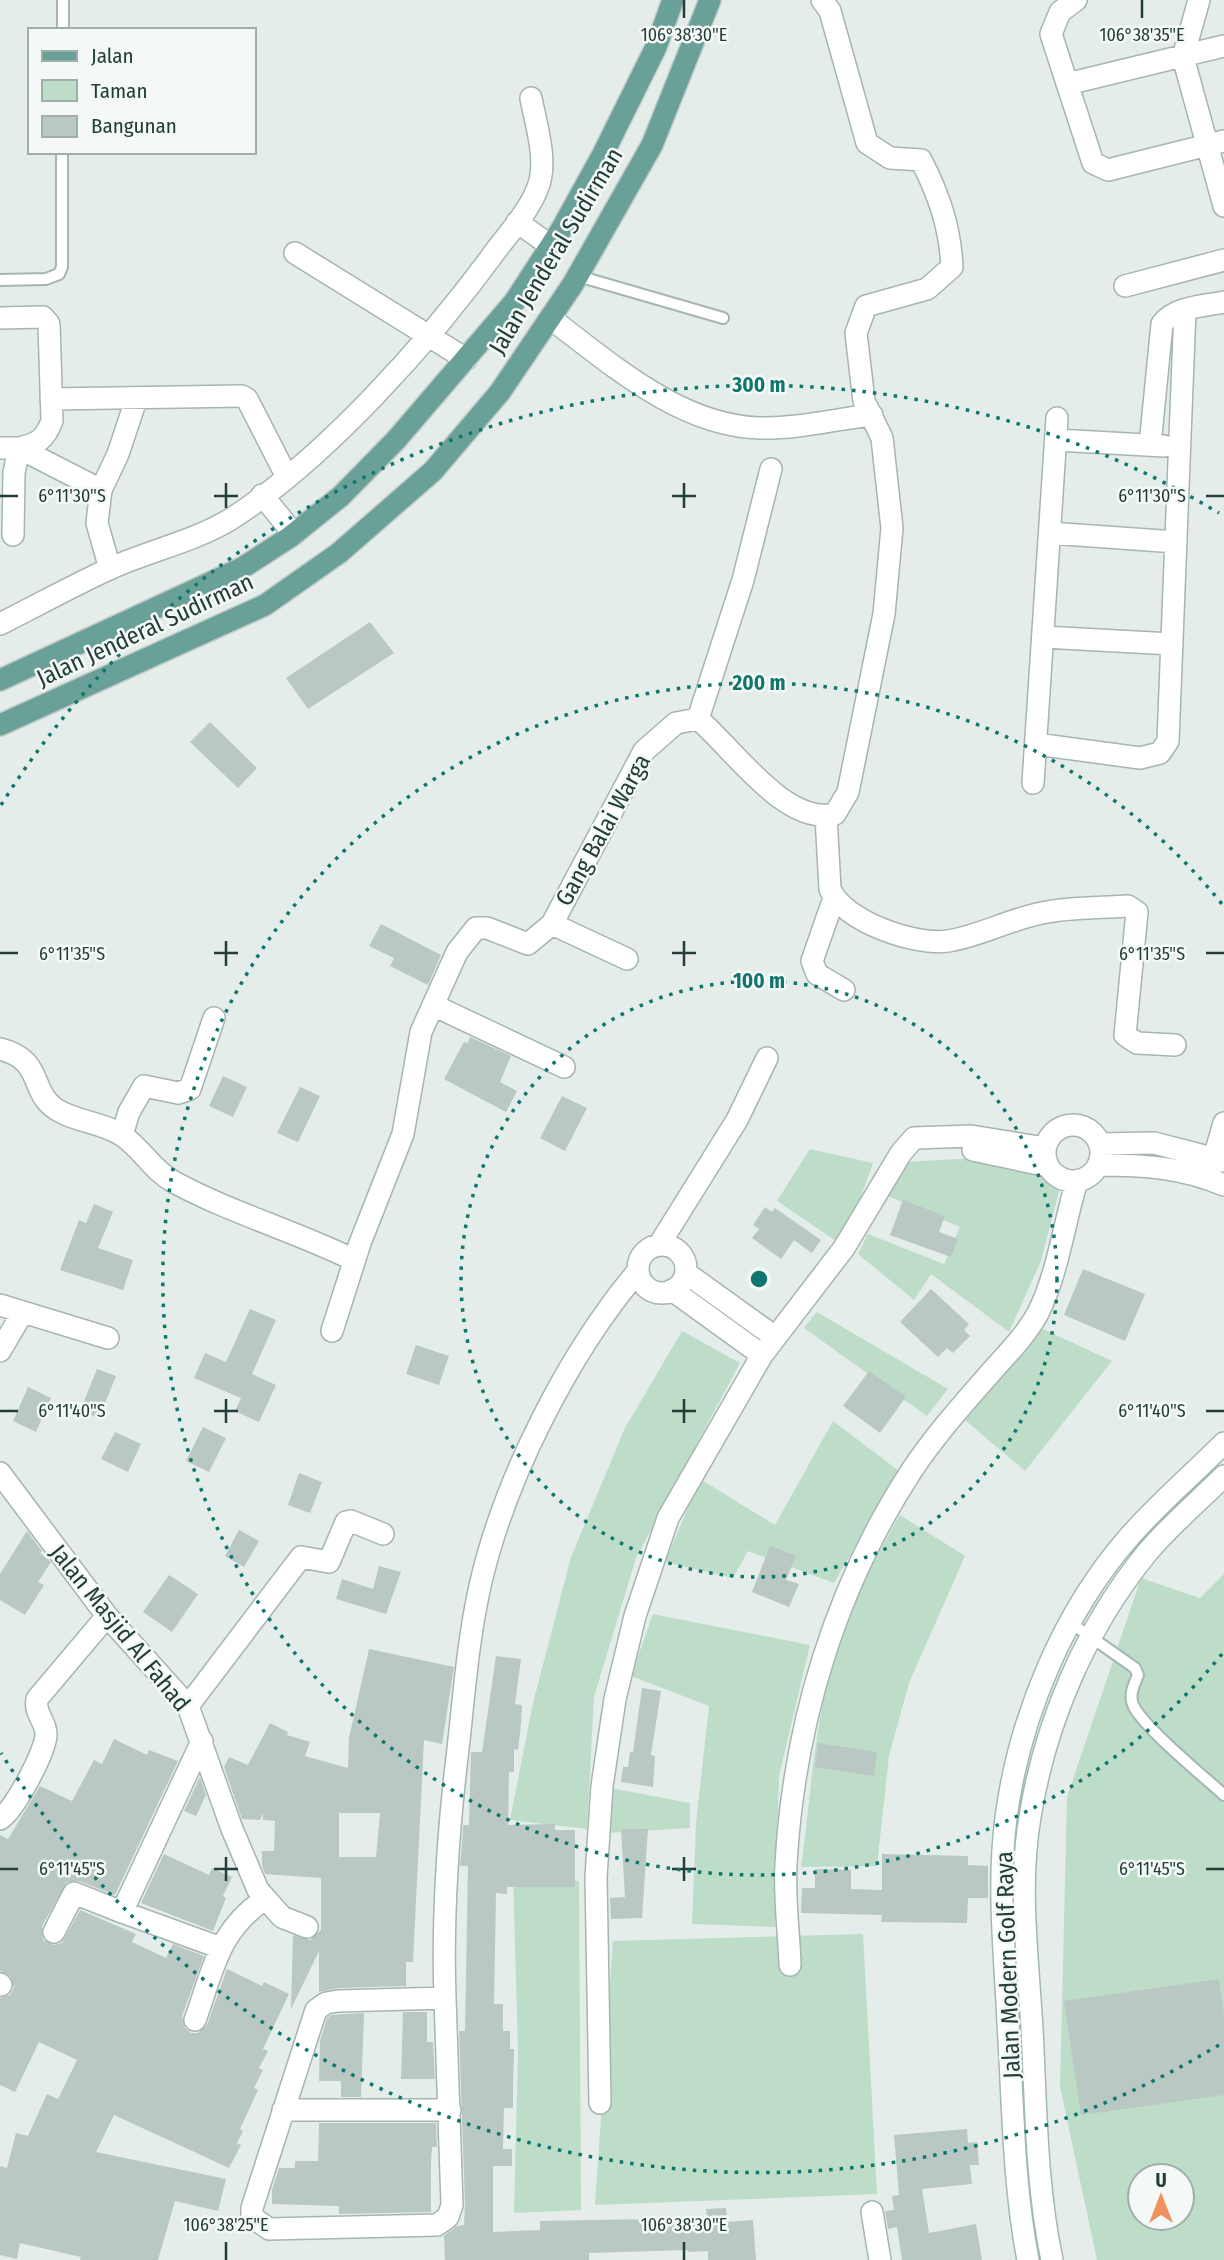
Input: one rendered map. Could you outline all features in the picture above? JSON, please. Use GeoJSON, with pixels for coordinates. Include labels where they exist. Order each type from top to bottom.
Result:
{"type":"FeatureCollection","features":[{"type":"Feature","properties":{"kind":"main road","name":"Jalan Jenderal Sudirman"},"geometry":{"type":"LineString","coordinates":[[0,680],[242,568],[294,534],[341,496],[387,450],[515,300],[551,247],[603,153],[656,47],[673,0]]}},
{"type":"Feature","properties":{"kind":"main road","name":"Jalan Jenderal Sudirman"},"geometry":{"type":"LineString","coordinates":[[0,725],[265,605],[340,553],[433,471],[500,392],[578,276],[652,145],[710,0]]}},
{"type":"Feature","properties":{"kind":"street"},"geometry":{"type":"LineString","coordinates":[[771,469],[743,580],[698,719],[776,797],[799,810],[826,816],[835,814],[848,792],[884,614],[892,528],[882,438],[864,401],[856,333],[866,306],[927,289],[952,267],[951,235],[938,192],[921,160],[890,159],[867,143],[830,11],[822,0]]}},
{"type":"Feature","properties":{"kind":"street"},"geometry":{"type":"LineString","coordinates":[[1076,0],[1060,12],[1051,34],[1093,163],[1108,170],[1216,144]]}},
{"type":"Feature","properties":{"kind":"street"},"geometry":{"type":"LineString","coordinates":[[1199,0],[1183,57],[1216,144],[1224,206]]}},
{"type":"Feature","properties":{"kind":"street"},"geometry":{"type":"LineString","coordinates":[[1067,84],[1224,46]]}},
{"type":"Feature","properties":{"kind":"street"},"geometry":{"type":"LineString","coordinates":[[0,624],[110,569],[209,530],[287,477],[345,423],[473,283],[538,188],[541,172],[531,99]]}},
{"type":"Feature","properties":{"kind":"street"},"geometry":{"type":"LineString","coordinates":[[517,222],[551,247]]}},
{"type":"Feature","properties":{"kind":"street"},"geometry":{"type":"LineString","coordinates":[[295,253],[426,337],[466,359]]}},
{"type":"Feature","properties":{"kind":"street"},"geometry":{"type":"LineString","coordinates":[[1125,286],[1224,260]]}},
{"type":"Feature","properties":{"kind":"street"},"geometry":{"type":"LineString","coordinates":[[1150,445],[1158,335],[1167,316],[1224,302]]}},
{"type":"Feature","properties":{"kind":"street"},"geometry":{"type":"LineString","coordinates":[[1036,744],[1140,758],[1160,754],[1168,741],[1185,310]]}},
{"type":"Feature","properties":{"kind":"street"},"geometry":{"type":"LineString","coordinates":[[0,318],[48,319],[52,421],[46,436],[35,445],[10,448]]}},
{"type":"Feature","properties":{"kind":"street"},"geometry":{"type":"LineString","coordinates":[[550,318],[611,364],[694,416],[760,428],[872,415]]}},
{"type":"Feature","properties":{"kind":"street"},"geometry":{"type":"LineString","coordinates":[[51,399],[136,400],[234,396],[247,400],[287,477]]}},
{"type":"Feature","properties":{"kind":"street"},"geometry":{"type":"LineString","coordinates":[[110,569],[97,523],[101,490],[118,454],[136,400]]}},
{"type":"Feature","properties":{"kind":"street"},"geometry":{"type":"LineString","coordinates":[[1033,783],[1057,429],[1150,445],[1180,447]]}},
{"type":"Feature","properties":{"kind":"street"},"geometry":{"type":"LineString","coordinates":[[10,448],[101,490]]}},
{"type":"Feature","properties":{"kind":"street"},"geometry":{"type":"LineString","coordinates":[[10,448],[13,473],[13,535]]}},
{"type":"Feature","properties":{"kind":"street"},"geometry":{"type":"LineString","coordinates":[[262,495],[294,534]]}},
{"type":"Feature","properties":{"kind":"street"},"geometry":{"type":"LineString","coordinates":[[1050,533],[1176,542]]}},
{"type":"Feature","properties":{"kind":"street"},"geometry":{"type":"LineString","coordinates":[[1044,638],[1171,644]]}},
{"type":"Feature","properties":{"kind":"street","name":"Gang Balai Warga"},"geometry":{"type":"LineString","coordinates":[[332,1331],[354,1260],[403,1133],[421,1032],[457,952],[476,928],[487,928],[527,944],[552,923],[644,751],[676,723],[698,719]]}},
{"type":"Feature","properties":{"kind":"street"},"geometry":{"type":"LineString","coordinates":[[826,816],[830,889],[834,898],[864,922],[900,935],[946,941],[1042,913],[1128,906],[1138,912],[1125,1035],[1136,1042],[1175,1045]]}},
{"type":"Feature","properties":{"kind":"street"},"geometry":{"type":"LineString","coordinates":[[834,898],[812,961],[817,974],[844,990]]}},
{"type":"Feature","properties":{"kind":"street"},"geometry":{"type":"LineString","coordinates":[[552,923],[628,958]]}},
{"type":"Feature","properties":{"kind":"street"},"geometry":{"type":"LineString","coordinates":[[433,1005],[564,1067]]}},
{"type":"Feature","properties":{"kind":"street"},"geometry":{"type":"LineString","coordinates":[[122,1135],[129,1112],[144,1086],[177,1093],[190,1089],[214,1018]]}},
{"type":"Feature","properties":{"kind":"street"},"geometry":{"type":"LineString","coordinates":[[0,1049],[18,1054],[31,1065],[48,1104],[61,1112],[122,1135],[162,1175],[354,1260]]}},
{"type":"Feature","properties":{"kind":"street"},"geometry":{"type":"LineString","coordinates":[[445,1998],[326,2003],[316,2010],[252,2208],[252,2217],[269,2229],[438,2225],[448,2217],[452,2205],[443,1936],[451,1808],[471,1634],[480,1586],[506,1503],[553,1396],[579,1351],[638,1271],[643,1254],[659,1245],[737,1120],[767,1058]]}},
{"type":"Feature","properties":{"kind":"street"},"geometry":{"type":"LineString","coordinates":[[1099,1155],[1216,1181],[1224,1123]]}},
{"type":"Feature","properties":{"kind":"street"},"geometry":{"type":"LineString","coordinates":[[600,2103],[596,1877],[602,1786],[615,1699],[635,1616],[668,1518],[762,1355],[844,1248],[901,1153],[974,1150],[1047,1157],[1066,1180],[1077,1181],[1093,1172],[1099,1155],[1086,1129],[1076,1125],[1056,1130],[1047,1157]]}},
{"type":"Feature","properties":{"kind":"street"},"geometry":{"type":"LineString","coordinates":[[1099,1155],[1154,1143],[1220,1159]]}},
{"type":"Feature","properties":{"kind":"street"},"geometry":{"type":"LineString","coordinates":[[790,1965],[786,1867],[794,1781],[817,1677],[837,1615],[867,1547],[912,1470],[944,1426],[1026,1332],[1038,1313],[1046,1294],[1077,1181]]}},
{"type":"Feature","properties":{"kind":"street"},"geometry":{"type":"LineString","coordinates":[[638,1271],[650,1289],[661,1293],[672,1290],[681,1283],[685,1262],[679,1252],[659,1245]]}},
{"type":"Feature","properties":{"kind":"street"},"geometry":{"type":"LineString","coordinates":[[685,1273],[775,1337]]}},
{"type":"Feature","properties":{"kind":"street"},"geometry":{"type":"LineString","coordinates":[[672,1290],[762,1355]]}},
{"type":"Feature","properties":{"kind":"street"},"geometry":{"type":"LineString","coordinates":[[0,1305],[108,1338]]}},
{"type":"Feature","properties":{"kind":"street"},"geometry":{"type":"LineString","coordinates":[[0,1351],[23,1312]]}},
{"type":"Feature","properties":{"kind":"street","name":"Jalan Modern Golf Raya"},"geometry":{"type":"LineString","coordinates":[[1028,2260],[1015,2178],[1002,1900],[1006,1818],[1022,1742],[1050,1662],[1086,1596],[1129,1537],[1224,1443]]}},
{"type":"Feature","properties":{"kind":"street","name":"Jalan Masjid Al Fahad"},"geometry":{"type":"LineString","coordinates":[[0,1473],[107,1616],[188,1706],[232,1829],[265,1899],[282,1917],[307,1927]]}},
{"type":"Feature","properties":{"kind":"street","name":"Jalan Modern Golf Raya"},"geometry":{"type":"LineString","coordinates":[[1052,2260],[1046,2225],[1034,2082],[1025,1898],[1029,1819],[1045,1746],[1074,1671],[1108,1606],[1147,1553],[1224,1476]]}},
{"type":"Feature","properties":{"kind":"street"},"geometry":{"type":"LineString","coordinates":[[188,1706],[300,1558],[329,1562],[348,1521],[383,1534]]}},
{"type":"Feature","properties":{"kind":"street"},"geometry":{"type":"LineString","coordinates":[[0,1819],[13,1809],[43,1746],[46,1734],[35,1708],[37,1699],[107,1616]]}},
{"type":"Feature","properties":{"kind":"street"},"geometry":{"type":"LineString","coordinates":[[122,1912],[202,1741]]}},
{"type":"Feature","properties":{"kind":"street"},"geometry":{"type":"LineString","coordinates":[[54,1932],[74,1893],[221,1948]]}},
{"type":"Feature","properties":{"kind":"street"},"geometry":{"type":"LineString","coordinates":[[195,2020],[231,1928],[247,1910],[265,1899]]}},
{"type":"Feature","properties":{"kind":"street"},"geometry":{"type":"LineString","coordinates":[[283,2110],[450,2110]]}},
{"type":"Feature","properties":{"kind":"street"},"geometry":{"type":"LineString","coordinates":[[872,2212],[880,2260]]}},
{"type":"Feature","properties":{"kind":"lane"},"geometry":{"type":"LineString","coordinates":[[63,0],[63,28]]}},
{"type":"Feature","properties":{"kind":"lane"},"geometry":{"type":"LineString","coordinates":[[0,280],[46,279],[59,274],[62,267],[62,154]]}},
{"type":"Feature","properties":{"kind":"lane"},"geometry":{"type":"LineString","coordinates":[[578,276],[723,318]]}},
{"type":"Feature","properties":{"kind":"lane"},"geometry":{"type":"LineString","coordinates":[[1071,1623],[1135,1668],[1138,1675],[1131,1692],[1133,1706],[1224,1795]]}},
{"type":"Feature","properties":{"kind":"green space"},"geometry":{"type":"Polygon","coordinates":[[[810,1149],[873,1163],[854,1216],[839,1243],[777,1201],[810,1149]]]}},
{"type":"Feature","properties":{"kind":"green space"},"geometry":{"type":"Polygon","coordinates":[[[976,1158],[1041,1170],[1060,1187],[1041,1261],[1009,1332],[931,1274],[914,1300],[858,1254],[868,1234],[944,1264],[960,1227],[888,1196],[905,1162],[976,1158]]]}},
{"type":"Feature","properties":{"kind":"green space"},"geometry":{"type":"Polygon","coordinates":[[[817,1312],[948,1389],[927,1416],[804,1328],[817,1312]]]}},
{"type":"Feature","properties":{"kind":"green space"},"geometry":{"type":"Polygon","coordinates":[[[1043,1329],[1112,1361],[1025,1471],[965,1420],[1043,1329]]]}},
{"type":"Feature","properties":{"kind":"green space"},"geometry":{"type":"Polygon","coordinates":[[[682,1331],[740,1363],[636,1558],[594,1697],[587,1829],[510,1820],[533,1703],[571,1557],[625,1428],[682,1331]]]}},
{"type":"Feature","properties":{"kind":"green space"},"geometry":{"type":"Polygon","coordinates":[[[833,1421],[899,1471],[834,1583],[748,1551],[733,1578],[665,1562],[700,1479],[775,1525],[833,1421]]]}},
{"type":"Feature","properties":{"kind":"green space"},"geometry":{"type":"Polygon","coordinates":[[[900,1515],[965,1556],[909,1683],[889,1756],[877,1866],[801,1867],[819,1726],[830,1671],[858,1594],[900,1515]]]}},
{"type":"Feature","properties":{"kind":"green space"},"geometry":{"type":"Polygon","coordinates":[[[1224,1574],[1224,2260],[1097,2260],[1060,2087],[1067,1797],[1141,1578],[1200,1598],[1224,1574]]]}},
{"type":"Feature","properties":{"kind":"green space"},"geometry":{"type":"Polygon","coordinates":[[[653,1614],[810,1645],[779,1776],[775,1927],[692,1924],[696,1823],[709,1706],[631,1676],[653,1614]]]}},
{"type":"Feature","properties":{"kind":"green space"},"geometry":{"type":"Polygon","coordinates":[[[611,1788],[690,1803],[690,1828],[608,1833],[611,1788]]]}},
{"type":"Feature","properties":{"kind":"green space"},"geometry":{"type":"Polygon","coordinates":[[[513,1871],[579,1881],[581,2210],[514,2213],[518,2053],[513,1871]]]}},
{"type":"Feature","properties":{"kind":"green space"},"geometry":{"type":"Polygon","coordinates":[[[863,1934],[877,2194],[595,2205],[613,1941],[863,1934]]]}},
{"type":"Feature","properties":{"kind":"building"},"geometry":{"type":"Polygon","coordinates":[[[370,622],[394,653],[308,709],[286,678],[370,622]]]}},
{"type":"Feature","properties":{"kind":"building"},"geometry":{"type":"Polygon","coordinates":[[[210,722],[257,768],[238,788],[190,742],[210,722]]]}},
{"type":"Feature","properties":{"kind":"building"},"geometry":{"type":"Polygon","coordinates":[[[381,924],[441,955],[428,985],[390,966],[394,958],[369,946],[381,924]]]}},
{"type":"Feature","properties":{"kind":"building"},"geometry":{"type":"Polygon","coordinates":[[[470,1037],[511,1056],[500,1082],[517,1091],[506,1112],[444,1079],[464,1042],[468,1043],[470,1037]]]}},
{"type":"Feature","properties":{"kind":"building"},"geometry":{"type":"Polygon","coordinates":[[[223,1076],[247,1087],[233,1117],[209,1106],[223,1076]]]}},
{"type":"Feature","properties":{"kind":"building"},"geometry":{"type":"Polygon","coordinates":[[[300,1087],[320,1096],[298,1142],[277,1133],[300,1087]]]}},
{"type":"Feature","properties":{"kind":"building"},"geometry":{"type":"Polygon","coordinates":[[[562,1096],[587,1108],[565,1151],[540,1138],[562,1096]]]}},
{"type":"Feature","properties":{"kind":"building"},"geometry":{"type":"Polygon","coordinates":[[[903,1200],[945,1216],[939,1232],[958,1239],[951,1257],[890,1235],[903,1200]]]}},
{"type":"Feature","properties":{"kind":"building"},"geometry":{"type":"Polygon","coordinates":[[[94,1204],[113,1212],[98,1248],[133,1260],[123,1290],[60,1270],[79,1220],[86,1223],[94,1204]]]}},
{"type":"Feature","properties":{"kind":"building"},"geometry":{"type":"Polygon","coordinates":[[[765,1207],[772,1212],[775,1208],[821,1240],[812,1253],[794,1240],[781,1259],[752,1238],[759,1229],[753,1225],[765,1207]]]}},
{"type":"Feature","properties":{"kind":"building"},"geometry":{"type":"Polygon","coordinates":[[[1083,1269],[1145,1294],[1125,1341],[1064,1315],[1083,1269]]]}},
{"type":"Feature","properties":{"kind":"building"},"geometry":{"type":"Polygon","coordinates":[[[931,1289],[969,1324],[964,1330],[970,1336],[953,1353],[947,1348],[938,1357],[900,1322],[931,1289]]]}},
{"type":"Feature","properties":{"kind":"building"},"geometry":{"type":"Polygon","coordinates":[[[250,1309],[276,1320],[252,1374],[276,1385],[259,1422],[235,1411],[241,1398],[194,1378],[205,1353],[226,1362],[250,1309]]]}},
{"type":"Feature","properties":{"kind":"building"},"geometry":{"type":"Polygon","coordinates":[[[416,1345],[449,1356],[439,1385],[406,1374],[416,1345]]]}},
{"type":"Feature","properties":{"kind":"building"},"geometry":{"type":"Polygon","coordinates":[[[97,1369],[116,1376],[99,1418],[80,1411],[97,1369]]]}},
{"type":"Feature","properties":{"kind":"building"},"geometry":{"type":"Polygon","coordinates":[[[869,1371],[906,1397],[880,1433],[843,1406],[869,1371]]]}},
{"type":"Feature","properties":{"kind":"building"},"geometry":{"type":"Polygon","coordinates":[[[28,1387],[51,1398],[36,1432],[13,1421],[28,1387]]]}},
{"type":"Feature","properties":{"kind":"building"},"geometry":{"type":"Polygon","coordinates":[[[203,1427],[226,1438],[209,1472],[186,1461],[203,1427]]]}},
{"type":"Feature","properties":{"kind":"building"},"geometry":{"type":"Polygon","coordinates":[[[115,1432],[141,1444],[128,1472],[101,1459],[115,1432]]]}},
{"type":"Feature","properties":{"kind":"building"},"geometry":{"type":"Polygon","coordinates":[[[299,1473],[322,1482],[310,1513],[288,1505],[299,1473]]]}},
{"type":"Feature","properties":{"kind":"building"},"geometry":{"type":"Polygon","coordinates":[[[239,1530],[259,1541],[244,1567],[225,1556],[239,1530]]]}},
{"type":"Feature","properties":{"kind":"building"},"geometry":{"type":"Polygon","coordinates":[[[27,1531],[42,1551],[40,1553],[51,1562],[38,1582],[44,1585],[25,1615],[0,1600],[0,1574],[27,1531]]]}},
{"type":"Feature","properties":{"kind":"building"},"geometry":{"type":"Polygon","coordinates":[[[770,1546],[796,1556],[786,1580],[799,1584],[789,1607],[752,1592],[770,1546]]]}},
{"type":"Feature","properties":{"kind":"building"},"geometry":{"type":"Polygon","coordinates":[[[379,1566],[401,1572],[386,1614],[336,1599],[342,1579],[373,1589],[379,1566]]]}},
{"type":"Feature","properties":{"kind":"building"},"geometry":{"type":"Polygon","coordinates":[[[169,1575],[198,1594],[172,1632],[143,1612],[169,1575]]]}},
{"type":"Feature","properties":{"kind":"building"},"geometry":{"type":"Polygon","coordinates":[[[369,1649],[454,1667],[442,1744],[424,1740],[413,1962],[406,1962],[406,1986],[338,1988],[319,1992],[319,1951],[291,2009],[293,1935],[310,1940],[321,1930],[321,1878],[265,1874],[262,1851],[274,1851],[275,1821],[263,1820],[263,1813],[260,1820],[242,1819],[224,1767],[229,1757],[248,1765],[270,1723],[288,1732],[287,1735],[310,1742],[305,1756],[348,1768],[349,1738],[369,1649]],[[339,1813],[339,1857],[376,1857],[380,1813],[339,1813]]]}},
{"type":"Feature","properties":{"kind":"building"},"geometry":{"type":"Polygon","coordinates":[[[496,1656],[521,1659],[515,1704],[522,1705],[521,1724],[518,1750],[514,1749],[514,1772],[509,1772],[508,1825],[555,1824],[555,1830],[575,1830],[575,1887],[507,1887],[507,1894],[496,1893],[494,2004],[503,2004],[503,2031],[510,2031],[510,2049],[514,2049],[513,2108],[504,2108],[503,2149],[512,2149],[512,2166],[493,2166],[493,2232],[540,2230],[540,2221],[707,2218],[706,2209],[726,2208],[727,2222],[753,2220],[756,2260],[708,2260],[708,2251],[687,2250],[589,2253],[589,2260],[445,2260],[444,2236],[457,2226],[464,2225],[465,2205],[459,2031],[465,2031],[468,1866],[460,1866],[463,1825],[469,1825],[471,1752],[482,1752],[496,1656]]]}},
{"type":"Feature","properties":{"kind":"building"},"geometry":{"type":"Polygon","coordinates":[[[642,1688],[661,1691],[651,1755],[655,1756],[653,1787],[621,1782],[623,1767],[628,1767],[630,1752],[633,1752],[642,1688]]]}},
{"type":"Feature","properties":{"kind":"building"},"geometry":{"type":"Polygon","coordinates":[[[114,1739],[147,1755],[149,1750],[178,1761],[115,1895],[79,1881],[67,1882],[42,1926],[43,1940],[54,1945],[62,1943],[80,1910],[136,1934],[132,1942],[166,1958],[173,1944],[204,1956],[182,2016],[185,2028],[191,2033],[198,2033],[207,2025],[227,1969],[262,1986],[264,1982],[289,1994],[263,2049],[268,2051],[259,2068],[263,2070],[254,2088],[258,2090],[240,2129],[243,2131],[237,2143],[241,2145],[229,2168],[114,2115],[96,2152],[226,2179],[218,2211],[175,2201],[158,2260],[80,2260],[81,2257],[20,2243],[17,2259],[0,2255],[0,2166],[7,2168],[16,2133],[28,2136],[47,2094],[58,2099],[77,2060],[39,2042],[15,2092],[0,2085],[0,1998],[10,1995],[14,1988],[10,1976],[0,1971],[0,1835],[8,1839],[40,1786],[72,1801],[94,1760],[102,1764],[114,1739]]]}},
{"type":"Feature","properties":{"kind":"building"},"geometry":{"type":"Polygon","coordinates":[[[818,1743],[877,1752],[874,1776],[815,1767],[818,1743]]]}},
{"type":"Feature","properties":{"kind":"building"},"geometry":{"type":"Polygon","coordinates":[[[200,1777],[206,1795],[196,1816],[184,1811],[200,1777]]]}},
{"type":"Feature","properties":{"kind":"building"},"geometry":{"type":"Polygon","coordinates":[[[621,1829],[648,1829],[642,1918],[611,1919],[610,1898],[625,1897],[621,1829]]]}},
{"type":"Feature","properties":{"kind":"building"},"geometry":{"type":"Polygon","coordinates":[[[164,1854],[209,1875],[212,1868],[232,1877],[223,1896],[226,1898],[213,1931],[141,1903],[164,1854]]]}},
{"type":"Feature","properties":{"kind":"building"},"geometry":{"type":"Polygon","coordinates":[[[882,1854],[968,1856],[968,1865],[988,1866],[988,1898],[968,1898],[967,1923],[881,1922],[882,1915],[801,1913],[802,1888],[815,1888],[815,1869],[851,1870],[851,1889],[882,1890],[882,1854]]]}},
{"type":"Feature","properties":{"kind":"building"},"geometry":{"type":"Polygon","coordinates":[[[1219,1979],[1224,2015],[1224,2095],[1081,2115],[1064,2001],[1219,1979]]]}},
{"type":"Feature","properties":{"kind":"building"},"geometry":{"type":"Polygon","coordinates":[[[403,2012],[427,2012],[427,2042],[433,2042],[435,2079],[401,2079],[403,2012]]]}},
{"type":"Feature","properties":{"kind":"building"},"geometry":{"type":"Polygon","coordinates":[[[364,2013],[361,2097],[341,2097],[341,2081],[319,2081],[320,2041],[327,2018],[331,2015],[364,2013]]]}},
{"type":"Feature","properties":{"kind":"building"},"geometry":{"type":"Polygon","coordinates":[[[319,2123],[436,2123],[437,2147],[432,2147],[431,2163],[431,2212],[339,2214],[339,2206],[272,2204],[272,2190],[279,2168],[295,2168],[295,2161],[318,2161],[319,2123]]]}},
{"type":"Feature","properties":{"kind":"building"},"geometry":{"type":"Polygon","coordinates":[[[967,2129],[968,2143],[977,2142],[979,2165],[970,2165],[972,2184],[922,2189],[929,2233],[976,2224],[982,2260],[902,2260],[897,2227],[888,2229],[885,2211],[894,2210],[892,2196],[899,2195],[894,2135],[967,2129]]]}}]}
